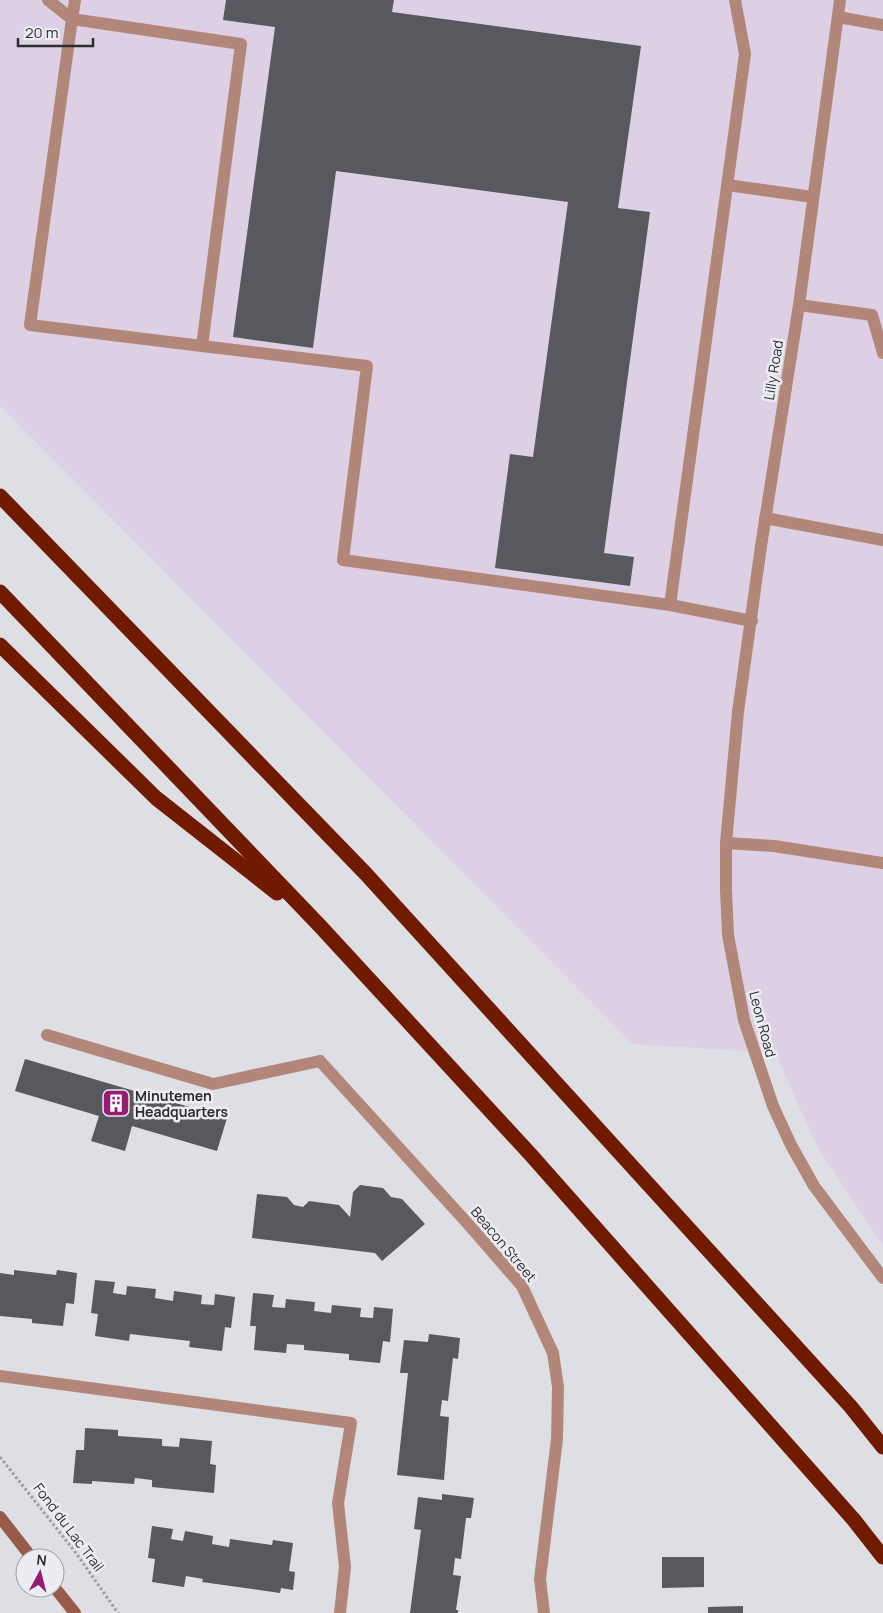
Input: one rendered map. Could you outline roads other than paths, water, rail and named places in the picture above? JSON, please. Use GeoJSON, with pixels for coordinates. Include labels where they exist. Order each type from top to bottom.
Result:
{"type":"FeatureCollection","features":[{"type":"Feature","properties":{"kind":"highway"},"geometry":{"type":"LineString","coordinates":[[0,496],[366,874],[844,1400],[883,1448]]}},
{"type":"Feature","properties":{"kind":"highway"},"geometry":{"type":"LineString","coordinates":[[0,592],[320,926],[531,1155],[854,1520],[883,1557]]}},
{"type":"Feature","properties":{"kind":"highway"},"geometry":{"type":"LineString","coordinates":[[0,645],[156,798],[320,926]]}},
{"type":"Feature","properties":{"kind":"street"},"geometry":{"type":"LineString","coordinates":[[48,0],[72,19],[241,44],[202,346]]}},
{"type":"Feature","properties":{"kind":"street"},"geometry":{"type":"LineString","coordinates":[[75,0],[30,324],[367,366],[343,560],[670,605],[752,621]]}},
{"type":"Feature","properties":{"kind":"street"},"geometry":{"type":"LineString","coordinates":[[670,605],[745,54],[736,0]]}},
{"type":"Feature","properties":{"kind":"street","name":"Lilly Road"},"geometry":{"type":"LineString","coordinates":[[735,744],[766,518],[799,306],[840,0]]}},
{"type":"Feature","properties":{"kind":"street"},"geometry":{"type":"LineString","coordinates":[[838,17],[883,25]]}},
{"type":"Feature","properties":{"kind":"street"},"geometry":{"type":"LineString","coordinates":[[727,184],[814,197]]}},
{"type":"Feature","properties":{"kind":"street"},"geometry":{"type":"LineString","coordinates":[[799,306],[872,315],[883,353]]}},
{"type":"Feature","properties":{"kind":"street"},"geometry":{"type":"LineString","coordinates":[[766,518],[883,540]]}},
{"type":"Feature","properties":{"kind":"street","name":"Leon Road"},"geometry":{"type":"LineString","coordinates":[[735,744],[726,843],[726,890],[728,935],[744,1020],[756,1062],[791,1145],[814,1186],[883,1278]]}},
{"type":"Feature","properties":{"kind":"street"},"geometry":{"type":"LineString","coordinates":[[726,843],[774,846],[883,863]]}},
{"type":"Feature","properties":{"kind":"street","name":"Beacon Street"},"geometry":{"type":"LineString","coordinates":[[47,1035],[213,1084],[320,1061],[522,1286],[553,1353],[558,1387],[557,1439],[540,1579],[544,1613]]}},
{"type":"Feature","properties":{"kind":"street"},"geometry":{"type":"LineString","coordinates":[[0,1376],[351,1423],[338,1503],[345,1568],[340,1613]]}},
{"type":"Feature","properties":{"kind":"street"},"geometry":{"type":"LineString","coordinates":[[0,1517],[24,1548]]}},
{"type":"Feature","properties":{"kind":"street"},"geometry":{"type":"LineString","coordinates":[[63,1598],[75,1613]]}},
{"type":"Feature","properties":{"kind":"place","name":"Minutemen Headquarters"},"geometry":{"type":"Point","coordinates":[116,1103]}}]}
